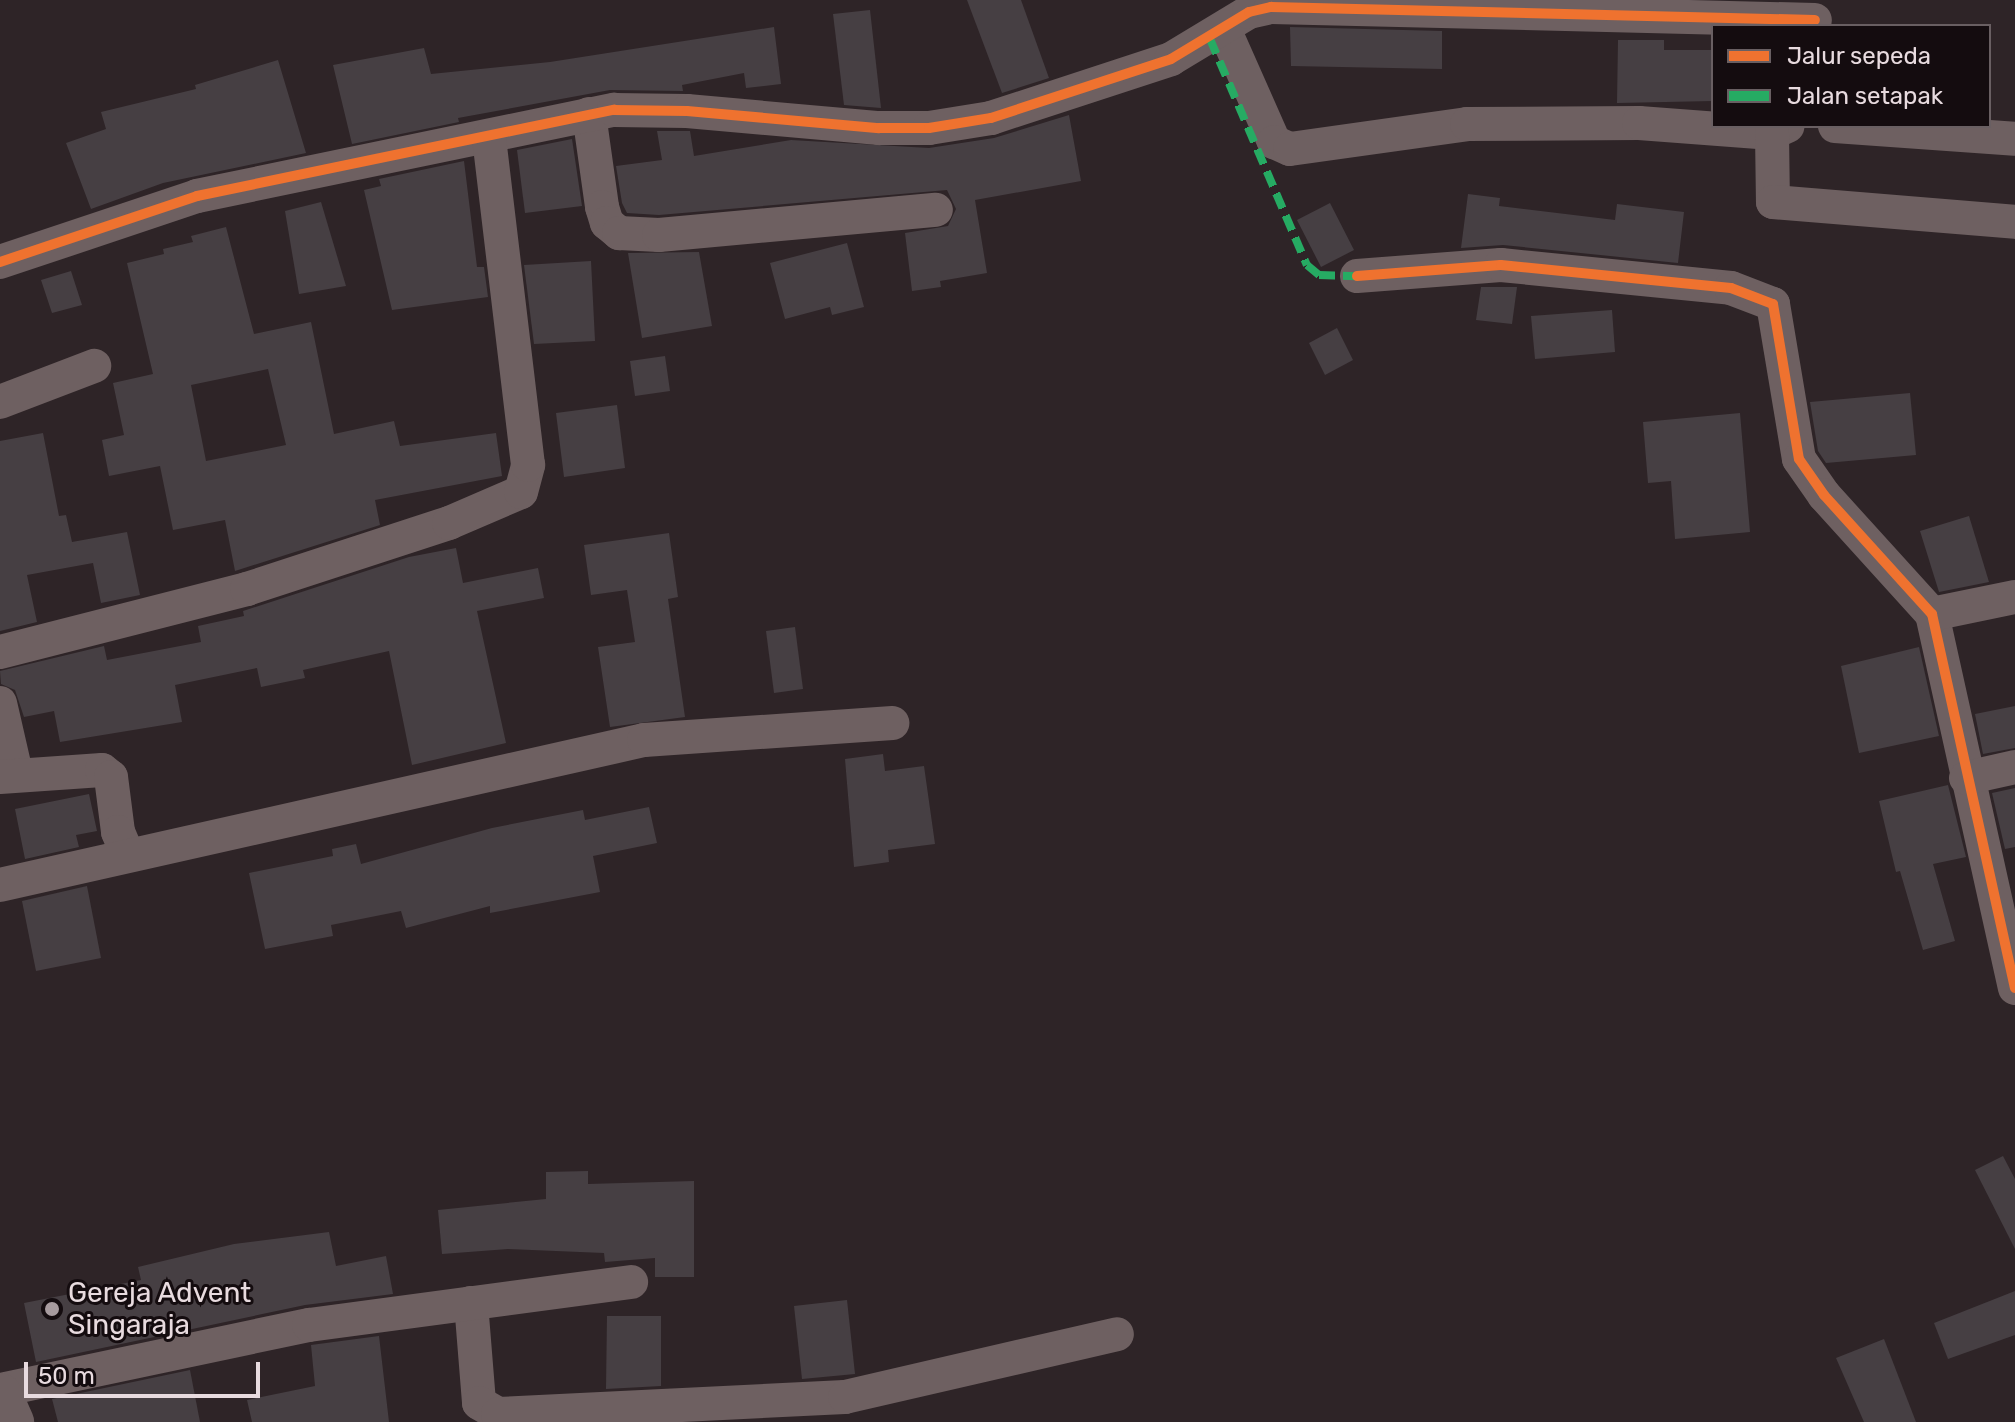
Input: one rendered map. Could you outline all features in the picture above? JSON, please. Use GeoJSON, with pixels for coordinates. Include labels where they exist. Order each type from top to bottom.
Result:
{"type":"FeatureCollection","features":[{"type":"Feature","properties":{"kind":"street"},"geometry":{"type":"LineString","coordinates":[[0,262],[197,196],[489,138],[589,114],[687,111],[929,128],[1038,105],[1171,59],[1249,12],[1271,7],[1815,20]]}},
{"type":"Feature","properties":{"kind":"street"},"geometry":{"type":"LineString","coordinates":[[1224,29],[1274,142],[1290,149],[1467,124],[1639,123],[1711,127]]}},
{"type":"Feature","properties":{"kind":"street"},"geometry":{"type":"LineString","coordinates":[[589,114],[602,207],[607,223],[619,233],[659,235],[936,210]]}},
{"type":"Feature","properties":{"kind":"street"},"geometry":{"type":"LineString","coordinates":[[1740,128],[1780,130],[1773,202],[2015,222]]}},
{"type":"Feature","properties":{"kind":"street"},"geometry":{"type":"LineString","coordinates":[[1863,128],[2015,139]]}},
{"type":"Feature","properties":{"kind":"street"},"geometry":{"type":"LineString","coordinates":[[0,652],[259,586],[449,523],[521,492],[528,465],[489,138]]}},
{"type":"Feature","properties":{"kind":"street"},"geometry":{"type":"LineString","coordinates":[[1357,276],[1501,265],[1731,288],[1773,304],[1799,459],[1824,495],[1932,614],[2015,988]]}},
{"type":"Feature","properties":{"kind":"street"},"geometry":{"type":"LineString","coordinates":[[0,402],[94,366]]}},
{"type":"Feature","properties":{"kind":"street"},"geometry":{"type":"LineString","coordinates":[[1932,614],[2015,597]]}},
{"type":"Feature","properties":{"kind":"street"},"geometry":{"type":"LineString","coordinates":[[0,703],[8,775],[94,768],[111,777],[118,832],[128,855]]}},
{"type":"Feature","properties":{"kind":"street"},"geometry":{"type":"LineString","coordinates":[[0,885],[644,740],[892,723]]}},
{"type":"Feature","properties":{"kind":"street"},"geometry":{"type":"LineString","coordinates":[[1966,778],[2015,767]]}},
{"type":"Feature","properties":{"kind":"street"},"geometry":{"type":"LineString","coordinates":[[12,1422],[0,1392],[309,1325],[631,1282]]}},
{"type":"Feature","properties":{"kind":"street"},"geometry":{"type":"LineString","coordinates":[[471,1303],[479,1403],[498,1414],[845,1397],[1117,1334]]}},
{"type":"Feature","properties":{"kind":"building"},"geometry":{"type":"Polygon","coordinates":[[[967,0],[1021,0],[1049,78],[1002,93],[967,0]]]}},
{"type":"Feature","properties":{"kind":"building"},"geometry":{"type":"Polygon","coordinates":[[[870,10],[881,108],[844,105],[833,14],[870,10]]]}},
{"type":"Feature","properties":{"kind":"building"},"geometry":{"type":"Polygon","coordinates":[[[774,27],[781,84],[746,88],[744,73],[682,85],[683,91],[610,90],[458,118],[459,122],[352,144],[333,65],[424,48],[431,74],[550,62],[774,27]]]}},
{"type":"Feature","properties":{"kind":"building"},"geometry":{"type":"Polygon","coordinates":[[[1290,27],[1442,31],[1442,69],[1291,66],[1290,27]]]}},
{"type":"Feature","properties":{"kind":"building"},"geometry":{"type":"Polygon","coordinates":[[[1618,40],[1664,40],[1664,50],[1711,50],[1711,101],[1617,103],[1618,40]]]}},
{"type":"Feature","properties":{"kind":"building"},"geometry":{"type":"Polygon","coordinates":[[[278,60],[306,153],[163,183],[91,209],[66,143],[106,129],[101,112],[196,89],[195,85],[278,60]]]}},
{"type":"Feature","properties":{"kind":"building"},"geometry":{"type":"Polygon","coordinates":[[[1069,115],[1081,181],[975,200],[987,273],[940,281],[941,287],[912,291],[905,233],[948,226],[956,209],[947,190],[659,215],[627,213],[622,203],[616,166],[662,160],[657,131],[690,131],[694,156],[791,140],[929,148],[994,138],[1069,115]]]}},
{"type":"Feature","properties":{"kind":"building"},"geometry":{"type":"Polygon","coordinates":[[[572,139],[582,206],[525,213],[517,150],[572,139]]]}},
{"type":"Feature","properties":{"kind":"building"},"geometry":{"type":"Polygon","coordinates":[[[464,161],[477,267],[484,267],[488,297],[392,310],[364,190],[381,186],[379,179],[464,161]]]}},
{"type":"Feature","properties":{"kind":"building"},"geometry":{"type":"Polygon","coordinates":[[[1468,194],[1500,198],[1499,206],[1615,220],[1617,204],[1684,212],[1678,263],[1503,245],[1461,248],[1468,194]]]}},
{"type":"Feature","properties":{"kind":"building"},"geometry":{"type":"Polygon","coordinates":[[[321,202],[346,286],[299,294],[285,211],[321,202]]]}},
{"type":"Feature","properties":{"kind":"building"},"geometry":{"type":"Polygon","coordinates":[[[1330,203],[1354,250],[1321,267],[1297,220],[1330,203]]]}},
{"type":"Feature","properties":{"kind":"building"},"geometry":{"type":"Polygon","coordinates":[[[226,227],[254,334],[311,322],[334,434],[394,421],[400,446],[496,433],[502,476],[375,500],[380,525],[235,571],[225,520],[173,530],[160,466],[109,476],[102,440],[124,435],[113,383],[153,374],[127,263],[164,254],[163,249],[193,242],[191,236],[226,227]],[[268,369],[191,385],[206,461],[286,445],[268,369]]]}},
{"type":"Feature","properties":{"kind":"building"},"geometry":{"type":"Polygon","coordinates":[[[847,243],[864,307],[832,315],[830,307],[785,319],[770,263],[847,243]]]}},
{"type":"Feature","properties":{"kind":"building"},"geometry":{"type":"Polygon","coordinates":[[[699,252],[712,326],[642,338],[628,253],[699,252]]]}},
{"type":"Feature","properties":{"kind":"building"},"geometry":{"type":"Polygon","coordinates":[[[591,261],[595,341],[534,344],[524,265],[591,261]]]}},
{"type":"Feature","properties":{"kind":"building"},"geometry":{"type":"Polygon","coordinates":[[[71,271],[82,305],[52,313],[41,280],[71,271]]]}},
{"type":"Feature","properties":{"kind":"building"},"geometry":{"type":"Polygon","coordinates":[[[1481,287],[1517,287],[1512,324],[1476,320],[1481,287]]]}},
{"type":"Feature","properties":{"kind":"building"},"geometry":{"type":"Polygon","coordinates":[[[1612,310],[1615,352],[1535,359],[1531,316],[1612,310]]]}},
{"type":"Feature","properties":{"kind":"building"},"geometry":{"type":"Polygon","coordinates":[[[1337,328],[1353,360],[1325,375],[1309,343],[1337,328]]]}},
{"type":"Feature","properties":{"kind":"building"},"geometry":{"type":"Polygon","coordinates":[[[665,356],[670,391],[635,396],[630,361],[665,356]]]}},
{"type":"Feature","properties":{"kind":"building"},"geometry":{"type":"Polygon","coordinates":[[[1910,393],[1916,455],[1826,463],[1818,451],[1810,402],[1910,393]]]}},
{"type":"Feature","properties":{"kind":"building"},"geometry":{"type":"Polygon","coordinates":[[[617,405],[625,468],[564,477],[556,413],[617,405]]]}},
{"type":"Feature","properties":{"kind":"building"},"geometry":{"type":"Polygon","coordinates":[[[1740,413],[1750,532],[1675,539],[1671,481],[1648,483],[1643,422],[1740,413]]]}},
{"type":"Feature","properties":{"kind":"building"},"geometry":{"type":"Polygon","coordinates":[[[43,433],[59,516],[66,515],[72,542],[127,532],[140,595],[101,603],[93,563],[27,575],[37,622],[0,631],[0,441],[43,433]]]}},
{"type":"Feature","properties":{"kind":"building"},"geometry":{"type":"Polygon","coordinates":[[[1969,516],[1989,582],[1939,592],[1920,531],[1969,516]]]}},
{"type":"Feature","properties":{"kind":"building"},"geometry":{"type":"Polygon","coordinates":[[[669,533],[678,597],[668,599],[685,717],[610,727],[598,647],[635,642],[627,590],[591,595],[584,545],[669,533]]]}},
{"type":"Feature","properties":{"kind":"building"},"geometry":{"type":"Polygon","coordinates":[[[456,548],[463,583],[538,568],[544,598],[477,611],[506,743],[412,765],[389,651],[303,670],[305,678],[261,687],[257,668],[175,685],[182,722],[60,742],[54,711],[24,717],[15,690],[1,684],[0,671],[104,646],[107,660],[201,642],[198,626],[244,616],[243,611],[409,557],[456,548]]]}},
{"type":"Feature","properties":{"kind":"building"},"geometry":{"type":"Polygon","coordinates":[[[795,627],[803,689],[774,693],[766,631],[795,627]]]}},
{"type":"Feature","properties":{"kind":"building"},"geometry":{"type":"Polygon","coordinates":[[[1919,647],[1939,736],[1859,753],[1841,666],[1919,647]]]}},
{"type":"Feature","properties":{"kind":"building"},"geometry":{"type":"Polygon","coordinates":[[[2015,706],[2015,748],[1983,754],[1975,714],[2015,706]]]}},
{"type":"Feature","properties":{"kind":"building"},"geometry":{"type":"Polygon","coordinates":[[[883,754],[885,771],[924,766],[935,844],[888,850],[889,862],[854,867],[845,759],[883,754]]]}},
{"type":"Feature","properties":{"kind":"building"},"geometry":{"type":"Polygon","coordinates":[[[1948,785],[1966,857],[1933,864],[1955,941],[1923,950],[1900,871],[1896,872],[1879,801],[1948,785]]]}},
{"type":"Feature","properties":{"kind":"building"},"geometry":{"type":"Polygon","coordinates":[[[2015,788],[2015,847],[2005,849],[1992,793],[2015,788]]]}},
{"type":"Feature","properties":{"kind":"building"},"geometry":{"type":"Polygon","coordinates":[[[89,794],[97,831],[76,835],[79,847],[25,859],[15,809],[89,794]]]}},
{"type":"Feature","properties":{"kind":"building"},"geometry":{"type":"Polygon","coordinates":[[[649,807],[657,843],[593,856],[600,892],[490,913],[490,906],[406,928],[401,911],[331,925],[333,936],[265,949],[249,873],[333,856],[332,849],[356,844],[361,864],[492,828],[583,810],[585,820],[649,807]]]}},
{"type":"Feature","properties":{"kind":"building"},"geometry":{"type":"Polygon","coordinates":[[[87,886],[101,958],[36,971],[22,901],[87,886]]]}},
{"type":"Feature","properties":{"kind":"building"},"geometry":{"type":"Polygon","coordinates":[[[2003,1156],[2015,1179],[2015,1249],[1975,1170],[2003,1156]]]}},
{"type":"Feature","properties":{"kind":"building"},"geometry":{"type":"Polygon","coordinates":[[[588,1171],[588,1184],[694,1181],[694,1277],[655,1277],[655,1258],[605,1262],[604,1253],[508,1249],[442,1254],[438,1210],[546,1199],[546,1172],[588,1171]]]}},
{"type":"Feature","properties":{"kind":"building"},"geometry":{"type":"Polygon","coordinates":[[[329,1232],[336,1266],[386,1256],[393,1294],[305,1305],[36,1362],[24,1303],[141,1280],[138,1267],[234,1244],[329,1232]]]}},
{"type":"Feature","properties":{"kind":"building"},"geometry":{"type":"Polygon","coordinates":[[[2015,1291],[2015,1335],[1948,1359],[1934,1323],[2015,1291]]]}},
{"type":"Feature","properties":{"kind":"building"},"geometry":{"type":"Polygon","coordinates":[[[847,1300],[855,1374],[802,1379],[794,1306],[847,1300]]]}},
{"type":"Feature","properties":{"kind":"building"},"geometry":{"type":"Polygon","coordinates":[[[607,1316],[661,1316],[661,1386],[606,1389],[607,1316]]]}},
{"type":"Feature","properties":{"kind":"building"},"geometry":{"type":"Polygon","coordinates":[[[379,1336],[389,1422],[252,1422],[247,1400],[315,1386],[311,1345],[379,1336]]]}},
{"type":"Feature","properties":{"kind":"building"},"geometry":{"type":"Polygon","coordinates":[[[1884,1339],[1916,1422],[1864,1422],[1836,1358],[1884,1339]]]}},
{"type":"Feature","properties":{"kind":"building"},"geometry":{"type":"Polygon","coordinates":[[[190,1370],[200,1422],[58,1422],[52,1399],[190,1370]]]}},
{"type":"Feature","properties":{"kind":"marked path"},"geometry":{"type":"LineString","coordinates":[[1210,39],[1307,265],[1319,275],[1357,276]]}},
{"type":"Feature","properties":{"kind":"cycle path"},"geometry":{"type":"LineString","coordinates":[[0,262],[197,196],[614,110],[687,111],[879,128],[929,128],[991,118],[1171,59],[1249,12],[1271,7],[1815,20]]}},
{"type":"Feature","properties":{"kind":"cycle path"},"geometry":{"type":"LineString","coordinates":[[1357,276],[1501,265],[1731,288],[1773,304],[1799,459],[1824,495],[1932,614],[2015,988]]}},
{"type":"Feature","properties":{"kind":"place","name":"Gereja Advent Singaraja"},"geometry":{"type":"Point","coordinates":[52,1309]}}]}
